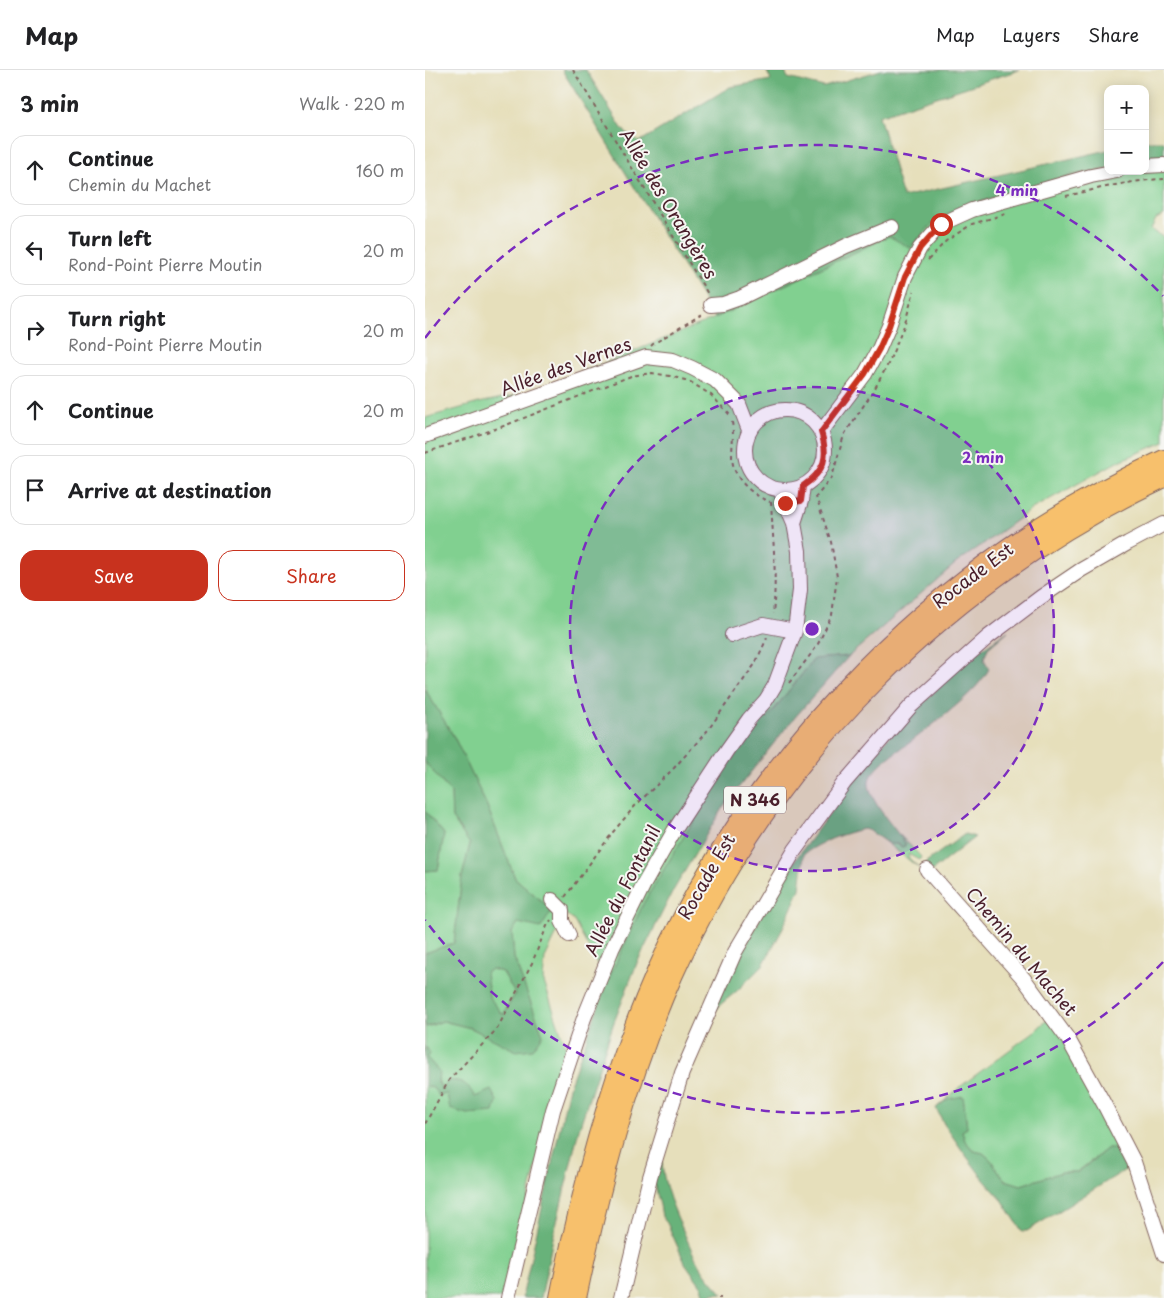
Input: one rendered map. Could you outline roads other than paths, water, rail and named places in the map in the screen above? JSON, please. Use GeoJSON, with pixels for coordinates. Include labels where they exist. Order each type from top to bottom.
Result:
{"type":"FeatureCollection","features":[{"type":"Feature","properties":{"kind":"highway","name":"Rocade Est"},"geometry":{"type":"LineString","coordinates":[[560,1298],[572,1238],[597,1139],[642,1006],[703,881],[735,828],[767,782],[815,722],[871,662],[953,589],[1051,520],[1081,502],[1164,460]]}},
{"type":"Feature","properties":{"kind":"highway","name":"Rocade Est"},"geometry":{"type":"LineString","coordinates":[[576,1298],[587,1245],[613,1144],[631,1083],[657,1013],[673,974],[718,887],[735,857],[780,791],[825,734],[883,672],[961,603],[1011,565],[1050,539],[1128,494],[1164,477]]}},
{"type":"Feature","properties":{"kind":"street"},"geometry":{"type":"LineString","coordinates":[[1149,166],[1164,165]]}},
{"type":"Feature","properties":{"kind":"street"},"geometry":{"type":"LineString","coordinates":[[821,432],[865,374],[889,326],[905,277],[920,248],[941,224],[972,210],[1104,174]]}},
{"type":"Feature","properties":{"kind":"street"},"geometry":{"type":"LineString","coordinates":[[711,305],[723,304],[740,298],[846,246],[891,227]]}},
{"type":"Feature","properties":{"kind":"street","name":"Allée des Vernes"},"geometry":{"type":"LineString","coordinates":[[425,436],[646,358],[673,360],[715,380],[739,404],[749,430]]}},
{"type":"Feature","properties":{"kind":"street","name":"Allée des Vernes"},"geometry":{"type":"LineString","coordinates":[[739,404],[767,413]]}},
{"type":"Feature","properties":{"kind":"street"},"geometry":{"type":"LineString","coordinates":[[789,409],[800,412],[810,418],[817,424],[825,444],[825,456],[821,468],[803,486],[778,498],[767,486],[756,479],[749,468],[745,456],[745,443],[749,430],[757,420],[767,413],[778,410],[789,409]]}},
{"type":"Feature","properties":{"kind":"street"},"geometry":{"type":"LineString","coordinates":[[810,418],[839,409]]}},
{"type":"Feature","properties":{"kind":"street","name":"Allée du Fontanil"},"geometry":{"type":"LineString","coordinates":[[794,522],[801,501],[803,486]]}},
{"type":"Feature","properties":{"kind":"street","name":"Allée du Fontanil"},"geometry":{"type":"LineString","coordinates":[[508,1298],[553,1110],[584,1018],[612,949],[644,884],[675,831],[727,750],[749,719],[766,700],[775,685],[795,631],[800,590],[799,551],[794,522],[778,498]]}},
{"type":"Feature","properties":{"kind":"street"},"geometry":{"type":"LineString","coordinates":[[621,1298],[650,1177],[681,1072],[735,952],[795,850],[844,783],[911,706],[988,637],[1081,570],[1164,524]]}},
{"type":"Feature","properties":{"kind":"street"},"geometry":{"type":"LineString","coordinates":[[732,635],[763,625],[795,631]]}},
{"type":"Feature","properties":{"kind":"street","name":"Chemin du Machet"},"geometry":{"type":"LineString","coordinates":[[927,870],[1024,979],[1068,1040],[1104,1104],[1133,1162],[1164,1254]]}},
{"type":"Feature","properties":{"kind":"street"},"geometry":{"type":"LineString","coordinates":[[556,903],[562,910],[562,921],[569,935]]}}]}
